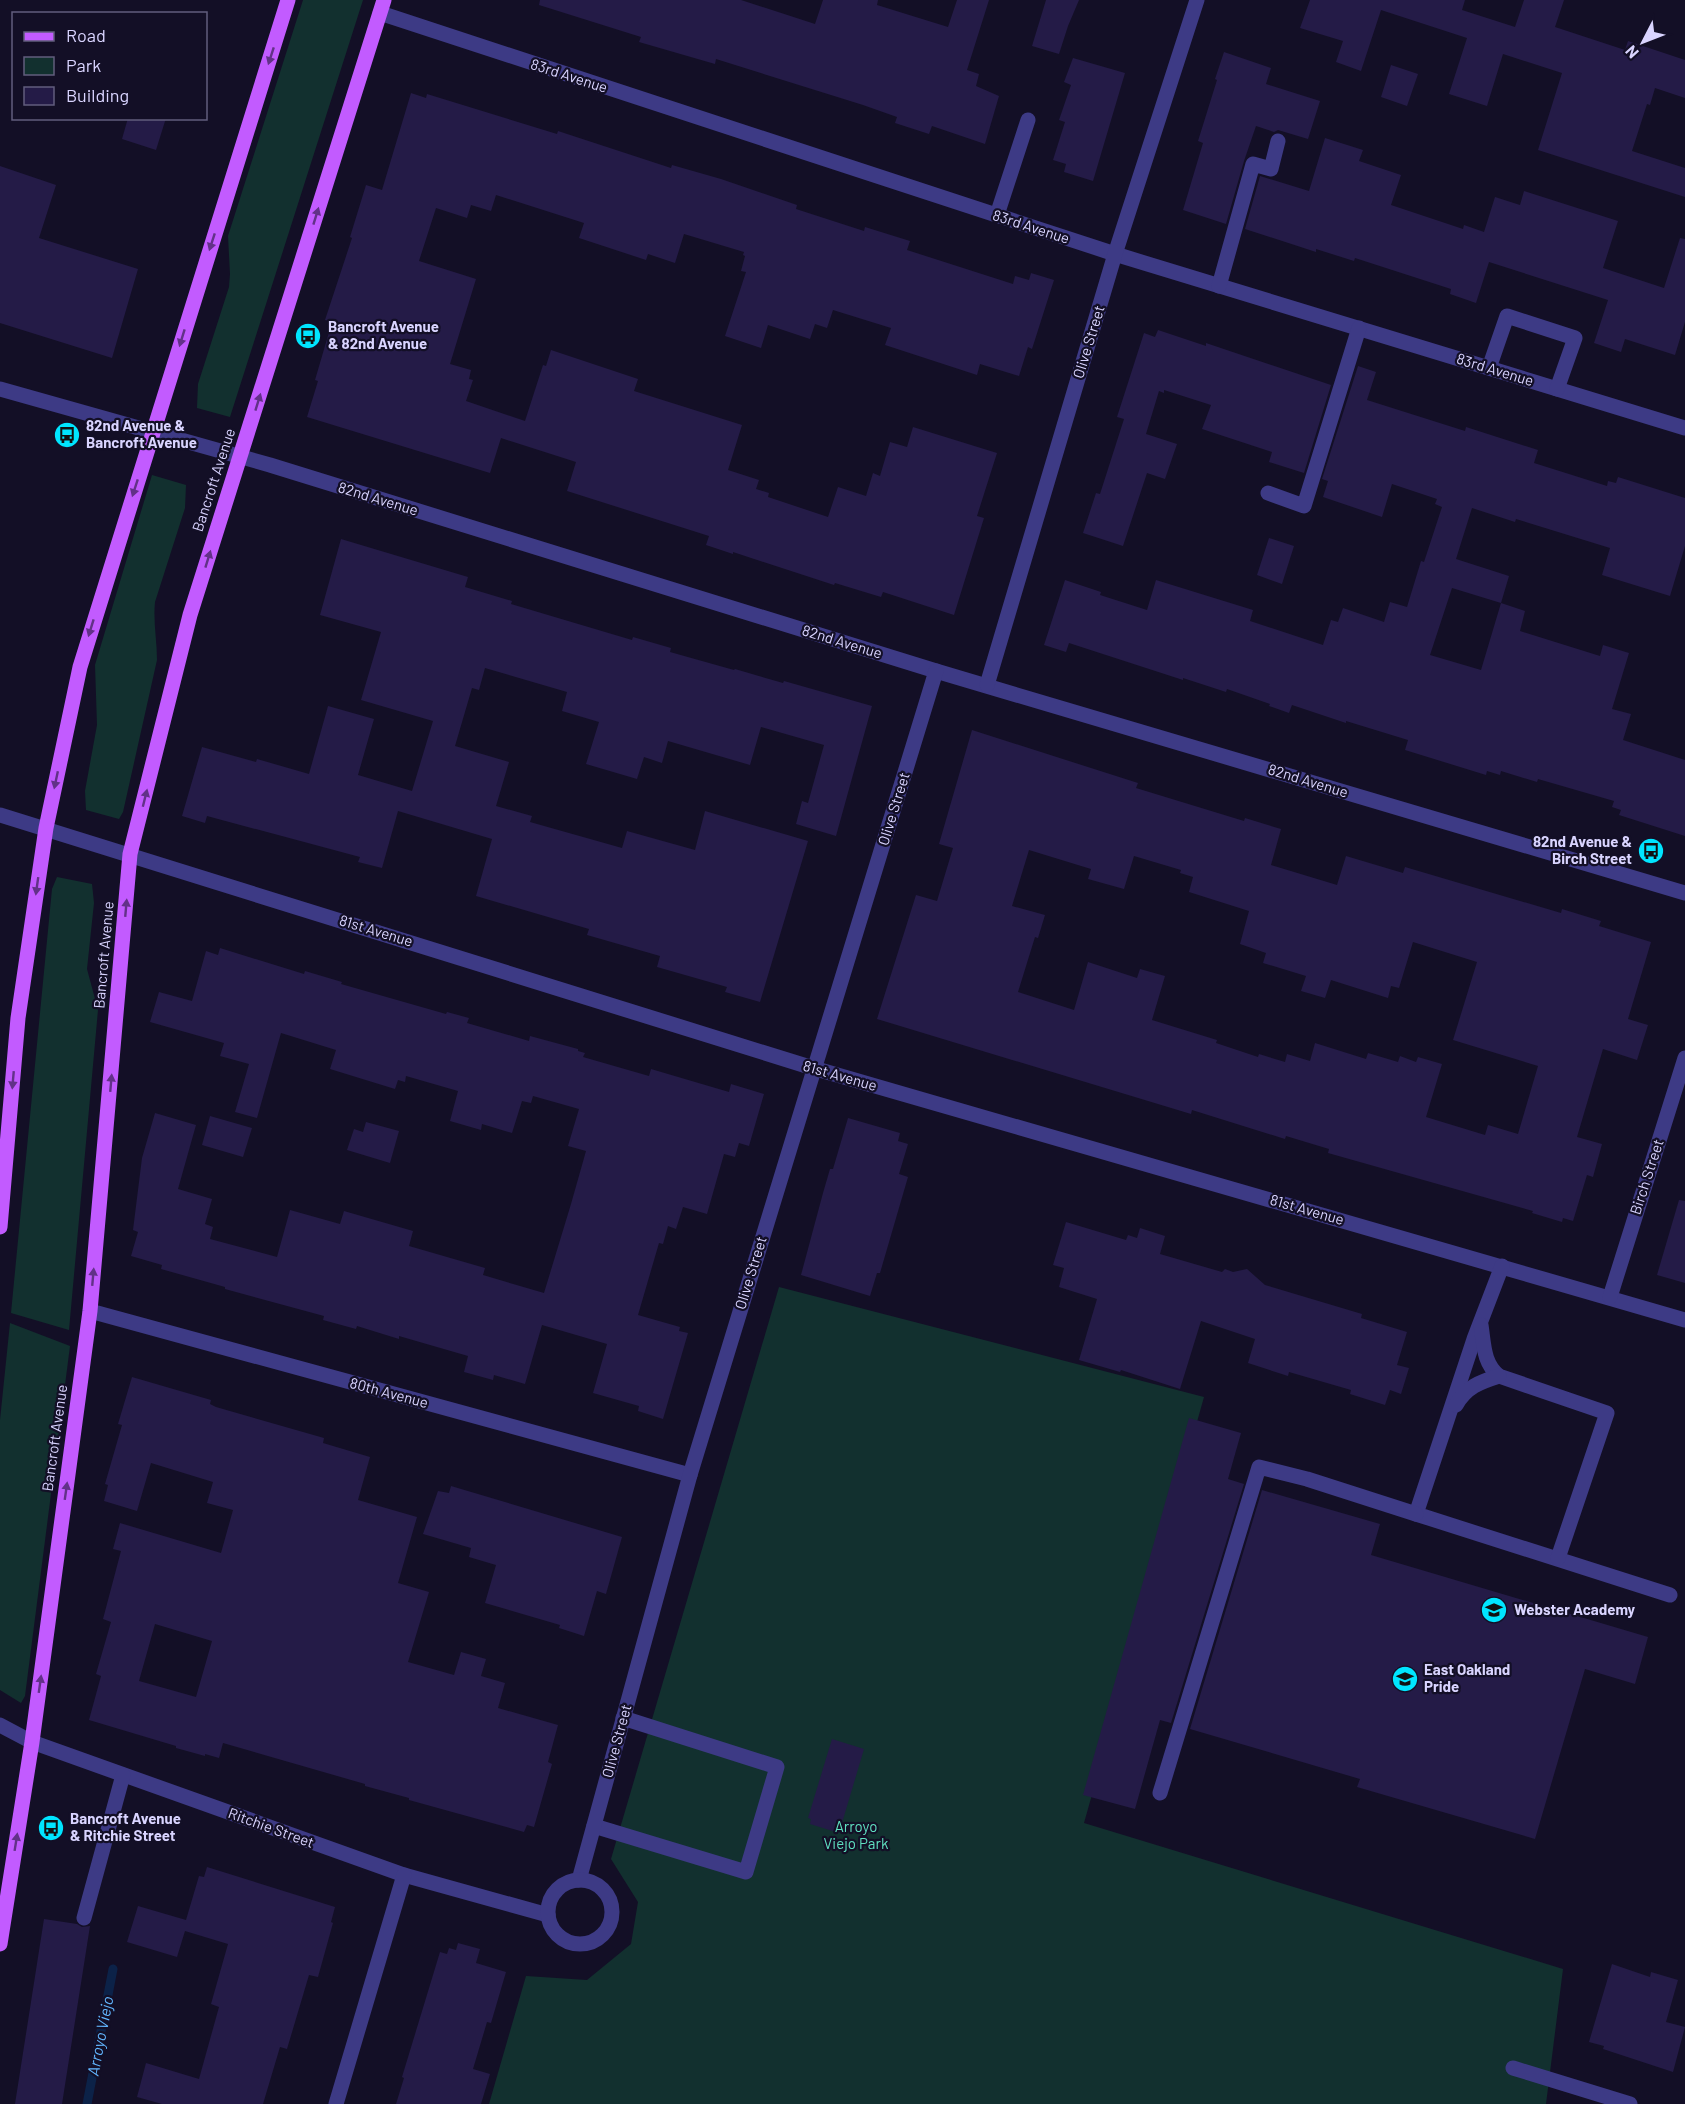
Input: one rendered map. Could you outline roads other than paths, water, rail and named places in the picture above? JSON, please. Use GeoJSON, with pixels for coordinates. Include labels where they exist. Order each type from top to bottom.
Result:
{"type":"FeatureCollection","features":[{"type":"Feature","properties":{"kind":"main road"},"geometry":{"type":"LineString","coordinates":[[0,1227],[18,1018],[46,828],[80,666],[288,0]]}},
{"type":"Feature","properties":{"kind":"main road","name":"Bancroft Avenue"},"geometry":{"type":"LineString","coordinates":[[0,1944],[32,1742],[90,1311],[130,854],[190,615],[382,6]]}},
{"type":"Feature","properties":{"kind":"street","name":"Olive Street"},"geometry":{"type":"LineString","coordinates":[[987,685],[1115,254],[1197,0]]}},
{"type":"Feature","properties":{"kind":"street","name":"83rd Avenue"},"geometry":{"type":"LineString","coordinates":[[382,6],[1115,254],[1685,428]]}},
{"type":"Feature","properties":{"kind":"street"},"geometry":{"type":"LineString","coordinates":[[997,215],[1028,120]]}},
{"type":"Feature","properties":{"kind":"street"},"geometry":{"type":"LineString","coordinates":[[1219,286],[1252,164],[1271,169],[1278,141]]}},
{"type":"Feature","properties":{"kind":"street"},"geometry":{"type":"LineString","coordinates":[[1489,368],[1507,316],[1575,338],[1557,390]]}},
{"type":"Feature","properties":{"kind":"street"},"geometry":{"type":"LineString","coordinates":[[1268,493],[1304,506],[1359,328]]}},
{"type":"Feature","properties":{"kind":"street","name":"82nd Avenue"},"geometry":{"type":"LineString","coordinates":[[0,389],[240,457],[936,670],[1685,893]]}},
{"type":"Feature","properties":{"kind":"street","name":"Olive Street"},"geometry":{"type":"LineString","coordinates":[[579,1880],[690,1475],[936,670]]}},
{"type":"Feature","properties":{"kind":"street","name":"81st Avenue"},"geometry":{"type":"LineString","coordinates":[[0,815],[813,1068],[1685,1320]]}},
{"type":"Feature","properties":{"kind":"street","name":"Birch Street"},"geometry":{"type":"LineString","coordinates":[[1610,1297],[1685,1058]]}},
{"type":"Feature","properties":{"kind":"street"},"geometry":{"type":"LineString","coordinates":[[1416,1514],[1443,1429],[1502,1266]]}},
{"type":"Feature","properties":{"kind":"street","name":"80th Avenue"},"geometry":{"type":"LineString","coordinates":[[90,1311],[690,1475]]}},
{"type":"Feature","properties":{"kind":"street"},"geometry":{"type":"LineString","coordinates":[[1481,1322],[1485,1354],[1491,1370],[1499,1376],[1607,1413],[1558,1558]]}},
{"type":"Feature","properties":{"kind":"street"},"geometry":{"type":"LineString","coordinates":[[1443,1429],[1466,1391],[1472,1386],[1499,1376]]}},
{"type":"Feature","properties":{"kind":"street"},"geometry":{"type":"LineString","coordinates":[[1160,1793],[1259,1467],[1306,1479],[1670,1595]]}},
{"type":"Feature","properties":{"kind":"street"},"geometry":{"type":"LineString","coordinates":[[594,1826],[746,1872],[777,1767],[623,1718]]}},
{"type":"Feature","properties":{"kind":"street","name":"Ritchie Street"},"geometry":{"type":"LineString","coordinates":[[0,1725],[32,1742],[404,1875],[548,1915]]}},
{"type":"Feature","properties":{"kind":"street"},"geometry":{"type":"LineString","coordinates":[[84,1918],[123,1775]]}},
{"type":"Feature","properties":{"kind":"street"},"geometry":{"type":"LineString","coordinates":[[336,2104],[404,1875]]}},
{"type":"Feature","properties":{"kind":"street"},"geometry":{"type":"LineString","coordinates":[[579,1880],[592,1882],[601,1887],[610,1901],[612,1919],[608,1930],[595,1942],[585,1944],[574,1944],[564,1940],[552,1928],[548,1915],[555,1892],[562,1886],[579,1880]]}},
{"type":"Feature","properties":{"kind":"street"},"geometry":{"type":"LineString","coordinates":[[1513,2068],[1630,2104]]}},
{"type":"Feature","properties":{"kind":"waterway","name":"Arroyo Viejo"},"geometry":{"type":"LineString","coordinates":[[87,2104],[113,1969]]}},
{"type":"Feature","properties":{"kind":"place","name":"Bancroft Avenue & 82nd Avenue"},"geometry":{"type":"Point","coordinates":[308,336]}},
{"type":"Feature","properties":{"kind":"place","name":"82nd Avenue & Bancroft Avenue"},"geometry":{"type":"Point","coordinates":[67,435]}},
{"type":"Feature","properties":{"kind":"place","name":"82nd Avenue & Birch Street"},"geometry":{"type":"Point","coordinates":[1651,851]}},
{"type":"Feature","properties":{"kind":"place","name":"Webster Academy"},"geometry":{"type":"Point","coordinates":[1494,1610]}},
{"type":"Feature","properties":{"kind":"place","name":"East Oakland Pride"},"geometry":{"type":"Point","coordinates":[1405,1679]}},
{"type":"Feature","properties":{"kind":"place","name":"Bancroft Avenue & Ritchie Street"},"geometry":{"type":"Point","coordinates":[51,1828]}},
{"type":"Feature","properties":{"kind":"park label","name":"Arroyo Viejo Park"},"geometry":{"type":"Point","coordinates":[856,1836]}}]}
